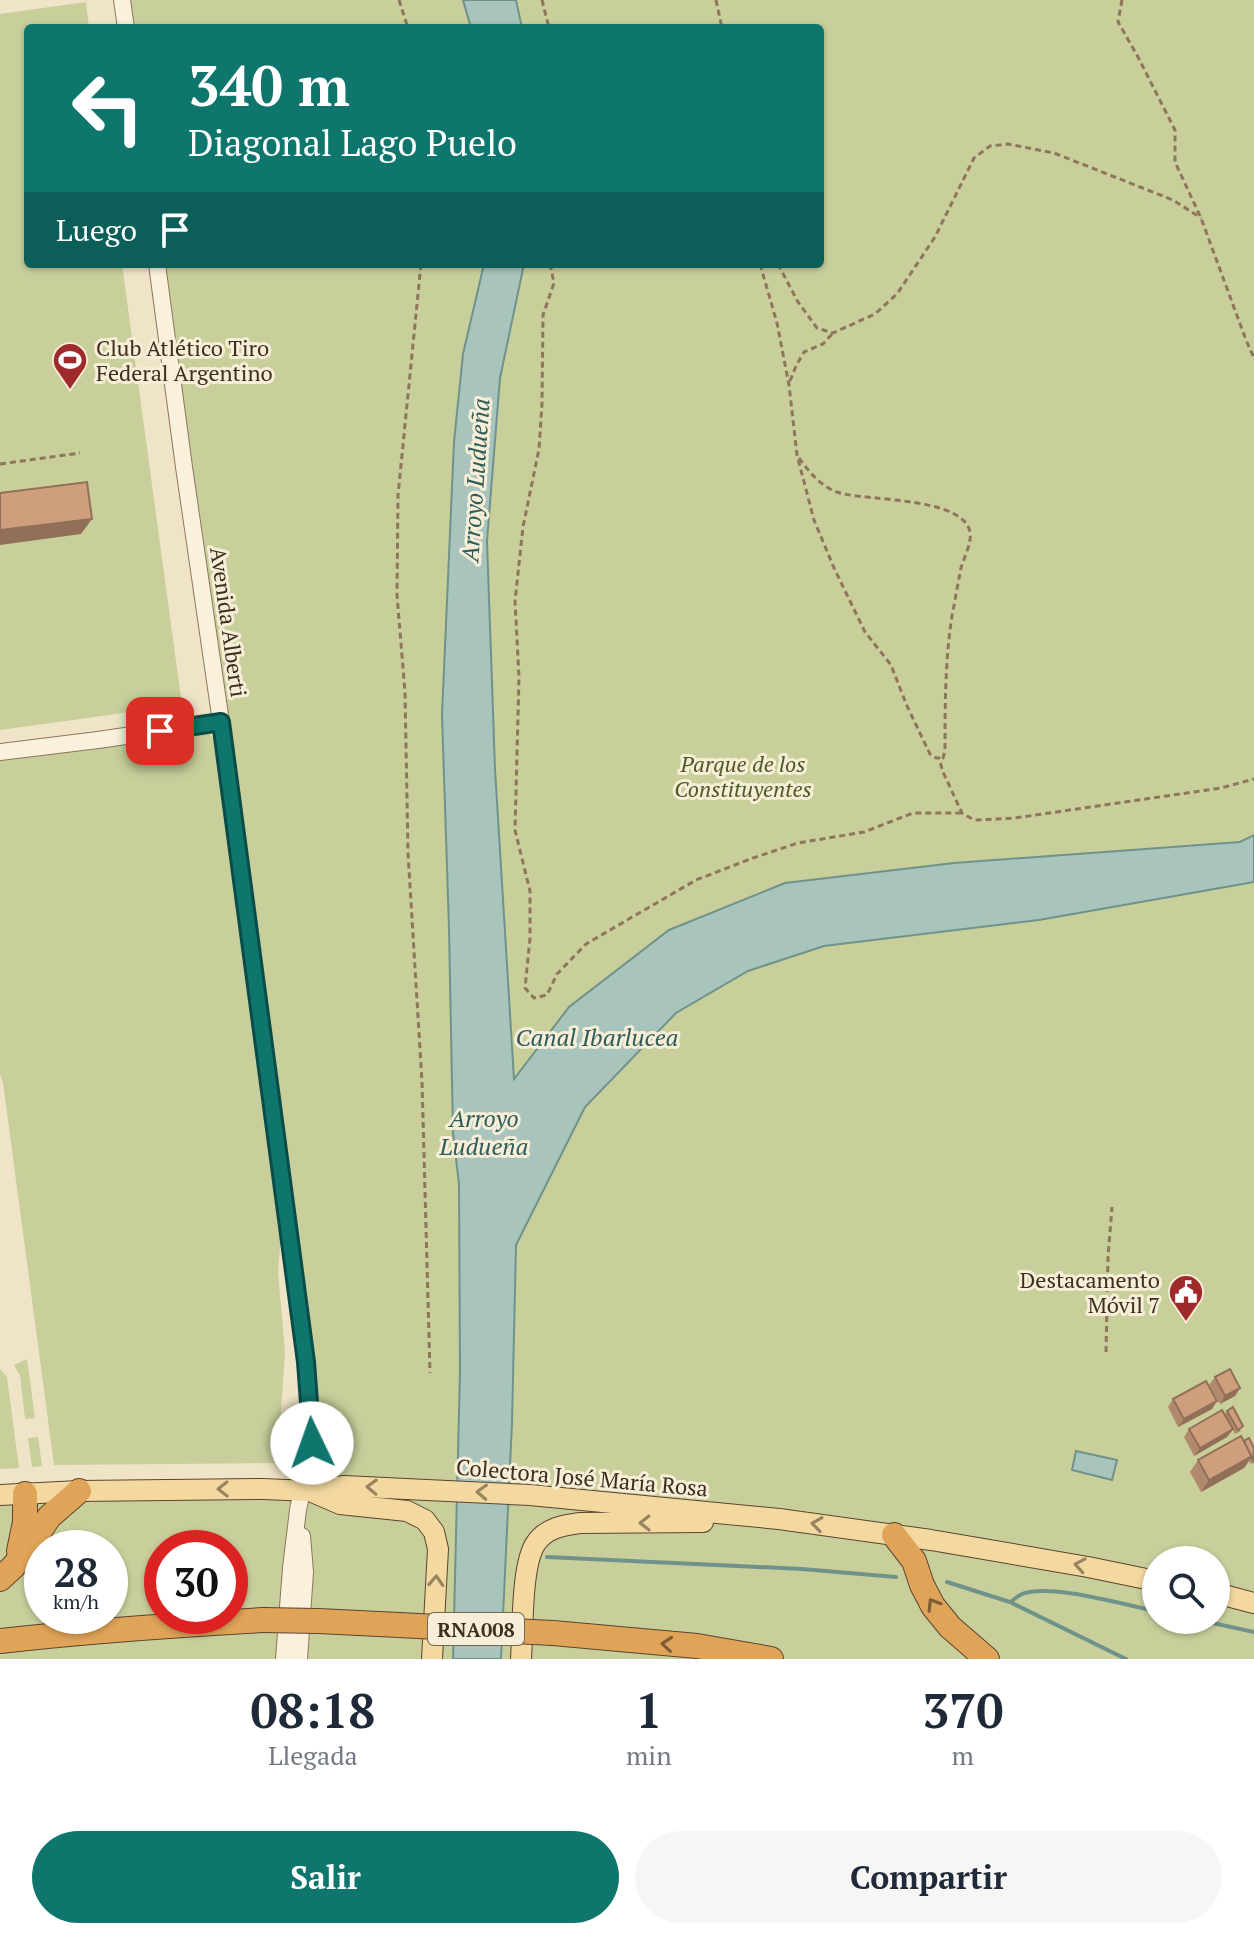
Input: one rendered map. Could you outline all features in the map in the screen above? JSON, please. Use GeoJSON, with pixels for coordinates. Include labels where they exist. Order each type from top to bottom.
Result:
{"type":"FeatureCollection","features":[{"type":"Feature","properties":{"kind":"highway"},"geometry":{"type":"LineString","coordinates":[[7,1573],[49,1517],[79,1491]]}},
{"type":"Feature","properties":{"kind":"highway"},"geometry":{"type":"LineString","coordinates":[[7,1573],[24,1534],[25,1494]]}},
{"type":"Feature","properties":{"kind":"highway"},"geometry":{"type":"LineString","coordinates":[[894,1535],[914,1561],[933,1606],[950,1627],[987,1659]]}},
{"type":"Feature","properties":{"kind":"highway","name":"RNA008"},"geometry":{"type":"LineString","coordinates":[[0,1641],[263,1620],[318,1621],[553,1633],[697,1646],[771,1659]]}},
{"type":"Feature","properties":{"kind":"main road","name":"Colectora José María Rosa"},"geometry":{"type":"LineString","coordinates":[[0,1495],[263,1489],[303,1497],[344,1486],[530,1495],[779,1519],[1072,1564],[1142,1578]]}},
{"type":"Feature","properties":{"kind":"main road"},"geometry":{"type":"LineString","coordinates":[[303,1497],[407,1511],[425,1520],[434,1532],[438,1549],[432,1659]]}},
{"type":"Feature","properties":{"kind":"main road"},"geometry":{"type":"LineString","coordinates":[[521,1659],[530,1554],[537,1541],[547,1532],[563,1525],[580,1523],[779,1519]]}},
{"type":"Feature","properties":{"kind":"main road"},"geometry":{"type":"LineString","coordinates":[[1230,1597],[1254,1603]]}},
{"type":"Feature","properties":{"kind":"street"},"geometry":{"type":"LineString","coordinates":[[122,0],[125,24]]}},
{"type":"Feature","properties":{"kind":"street","name":"Avenida Alberti"},"geometry":{"type":"LineString","coordinates":[[158,268],[306,1362],[312,1443],[291,1568],[284,1659]]}},
{"type":"Feature","properties":{"kind":"street"},"geometry":{"type":"LineString","coordinates":[[0,752],[221,722]]}},
{"type":"Feature","properties":{"kind":"street","name":"Avenida Alberti"},"geometry":{"type":"LineString","coordinates":[[299,1659],[305,1572],[303,1497]]}},
{"type":"Feature","properties":{"kind":"path"},"geometry":{"type":"LineString","coordinates":[[399,0],[407,24]]}},
{"type":"Feature","properties":{"kind":"path"},"geometry":{"type":"LineString","coordinates":[[542,0],[548,24]]}},
{"type":"Feature","properties":{"kind":"path"},"geometry":{"type":"LineString","coordinates":[[716,0],[721,24]]}},
{"type":"Feature","properties":{"kind":"path"},"geometry":{"type":"LineString","coordinates":[[1122,0],[1118,22],[1175,130],[1175,162],[1201,218],[1254,358]]}},
{"type":"Feature","properties":{"kind":"path"},"geometry":{"type":"LineString","coordinates":[[789,385],[804,352],[823,344],[833,333],[875,314],[897,294],[935,237],[974,158],[990,146],[1008,144],[1054,153],[1173,200],[1201,218]]}},
{"type":"Feature","properties":{"kind":"path"},"geometry":{"type":"LineString","coordinates":[[421,268],[398,495],[397,595],[405,692],[408,853],[422,1082],[430,1373]]}},
{"type":"Feature","properties":{"kind":"path"},"geometry":{"type":"LineString","coordinates":[[551,268],[554,283],[543,315],[539,449],[523,527],[515,601],[519,677],[515,830],[530,891],[530,938],[525,988],[534,998],[547,995],[557,974],[586,944],[696,880],[798,843],[864,832],[913,813],[962,813],[974,820],[1015,818],[1221,788],[1254,779]]}},
{"type":"Feature","properties":{"kind":"path"},"geometry":{"type":"LineString","coordinates":[[761,268],[777,323],[789,385],[797,455],[814,520],[865,632],[891,665],[930,754],[943,758],[945,688],[952,618],[970,537],[969,528],[959,515],[939,507],[838,493],[815,479],[797,455]]}},
{"type":"Feature","properties":{"kind":"path"},"geometry":{"type":"LineString","coordinates":[[780,268],[798,302],[817,328],[833,333]]}},
{"type":"Feature","properties":{"kind":"path"},"geometry":{"type":"LineString","coordinates":[[0,464],[80,453]]}},
{"type":"Feature","properties":{"kind":"path"},"geometry":{"type":"LineString","coordinates":[[939,758],[962,813]]}},
{"type":"Feature","properties":{"kind":"path"},"geometry":{"type":"LineString","coordinates":[[1106,1352],[1112,1207]]}},
{"type":"Feature","properties":{"kind":"green space","name":"Parque de los Constituyentes"},"geometry":{"type":"Polygon","coordinates":[[[122,0],[1254,0],[1254,1659],[0,1659],[0,1495],[301,1490],[312,1443],[158,268],[824,268],[824,24],[125,24],[122,0]]]}},
{"type":"Feature","properties":{"kind":"green space","name":"Club Atlético Tiro Federal Argentino"},"geometry":{"type":"Polygon","coordinates":[[[86,2],[89,24],[24,24],[24,268],[123,268],[182,705],[0,730],[0,14],[86,2]]]}},
{"type":"Feature","properties":{"kind":"green space"},"geometry":{"type":"Polygon","coordinates":[[[208,732],[213,738],[221,772],[281,1234],[278,1272],[285,1352],[281,1411],[287,1463],[54,1465],[0,1075],[0,758],[208,732]]]}},
{"type":"Feature","properties":{"kind":"green space"},"geometry":{"type":"Polygon","coordinates":[[[27,1359],[35,1418],[25,1419],[20,1376],[14,1365],[27,1359]]]}},
{"type":"Feature","properties":{"kind":"green space"},"geometry":{"type":"Polygon","coordinates":[[[0,1369],[7,1377],[19,1468],[0,1469],[0,1369]]]}},
{"type":"Feature","properties":{"kind":"green space"},"geometry":{"type":"Polygon","coordinates":[[[38,1437],[42,1466],[32,1467],[28,1438],[38,1437]]]}},
{"type":"Feature","properties":{"kind":"water"},"geometry":{"type":"Polygon","coordinates":[[[463,0],[516,0],[521,24],[470,24],[463,0]]]}},
{"type":"Feature","properties":{"kind":"water"},"geometry":{"type":"Polygon","coordinates":[[[483,268],[523,268],[500,378],[487,541],[495,769],[514,1079],[569,1007],[669,930],[785,883],[954,863],[1240,842],[1254,835],[1254,882],[1039,920],[824,946],[748,971],[676,1013],[585,1107],[516,1245],[512,1423],[501,1659],[453,1659],[460,1371],[459,1184],[453,1133],[442,715],[454,442],[463,354],[483,268]]]}},
{"type":"Feature","properties":{"kind":"water"},"geometry":{"type":"Polygon","coordinates":[[[1076,1451],[1117,1460],[1112,1480],[1072,1470],[1076,1451]]]}},
{"type":"Feature","properties":{"kind":"building"},"geometry":{"type":"Polygon","coordinates":[[[87,482],[92,519],[0,530],[0,493],[87,482]]]}},
{"type":"Feature","properties":{"kind":"building"},"geometry":{"type":"Polygon","coordinates":[[[1230,1369],[1240,1388],[1225,1396],[1215,1377],[1230,1369]]]}},
{"type":"Feature","properties":{"kind":"building"},"geometry":{"type":"Polygon","coordinates":[[[1206,1381],[1217,1401],[1184,1419],[1173,1399],[1206,1381]]]}},
{"type":"Feature","properties":{"kind":"building"},"geometry":{"type":"Polygon","coordinates":[[[1233,1407],[1243,1426],[1238,1430],[1227,1411],[1233,1407]]]}},
{"type":"Feature","properties":{"kind":"building"},"geometry":{"type":"Polygon","coordinates":[[[1222,1410],[1233,1429],[1200,1448],[1189,1429],[1222,1410]]]}},
{"type":"Feature","properties":{"kind":"building"},"geometry":{"type":"Polygon","coordinates":[[[1241,1436],[1252,1456],[1209,1480],[1198,1460],[1241,1436]]]}},
{"type":"Feature","properties":{"kind":"building"},"geometry":{"type":"Polygon","coordinates":[[[1249,1438],[1254,1448],[1253,1460],[1244,1441],[1249,1438]]]}},
{"type":"Feature","properties":{"kind":"waterway"},"geometry":{"type":"LineString","coordinates":[[547,1557],[802,1569],[896,1577]]}},
{"type":"Feature","properties":{"kind":"waterway"},"geometry":{"type":"LineString","coordinates":[[947,1582],[1010,1602],[1126,1659]]}},
{"type":"Feature","properties":{"kind":"waterway"},"geometry":{"type":"LineString","coordinates":[[1011,1602],[1022,1594],[1050,1591],[1142,1608]]}},
{"type":"Feature","properties":{"kind":"waterway"},"geometry":{"type":"LineString","coordinates":[[1230,1627],[1254,1632]]}},
{"type":"Feature","properties":{"kind":"place","name":"Club Atlético Tiro Federal Argentino"},"geometry":{"type":"Point","coordinates":[70,391]}},
{"type":"Feature","properties":{"kind":"place","name":"Destacamento Móvil 7"},"geometry":{"type":"Point","coordinates":[1186,1323]}},
{"type":"Feature","properties":{"kind":"route"},"geometry":{"type":"LineString","coordinates":[[160,731],[221,722],[306,1362],[312,1443]]}},
{"type":"Feature","properties":{"kind":"water label","name":"Arroyo Ludueña"},"geometry":{"type":"Point","coordinates":[475,480]}},
{"type":"Feature","properties":{"kind":"water label","name":"Canal Ibarlucea"},"geometry":{"type":"Point","coordinates":[597,1037]}},
{"type":"Feature","properties":{"kind":"water label","name":"Arroyo Ludueña"},"geometry":{"type":"Point","coordinates":[484,1132]}}]}
